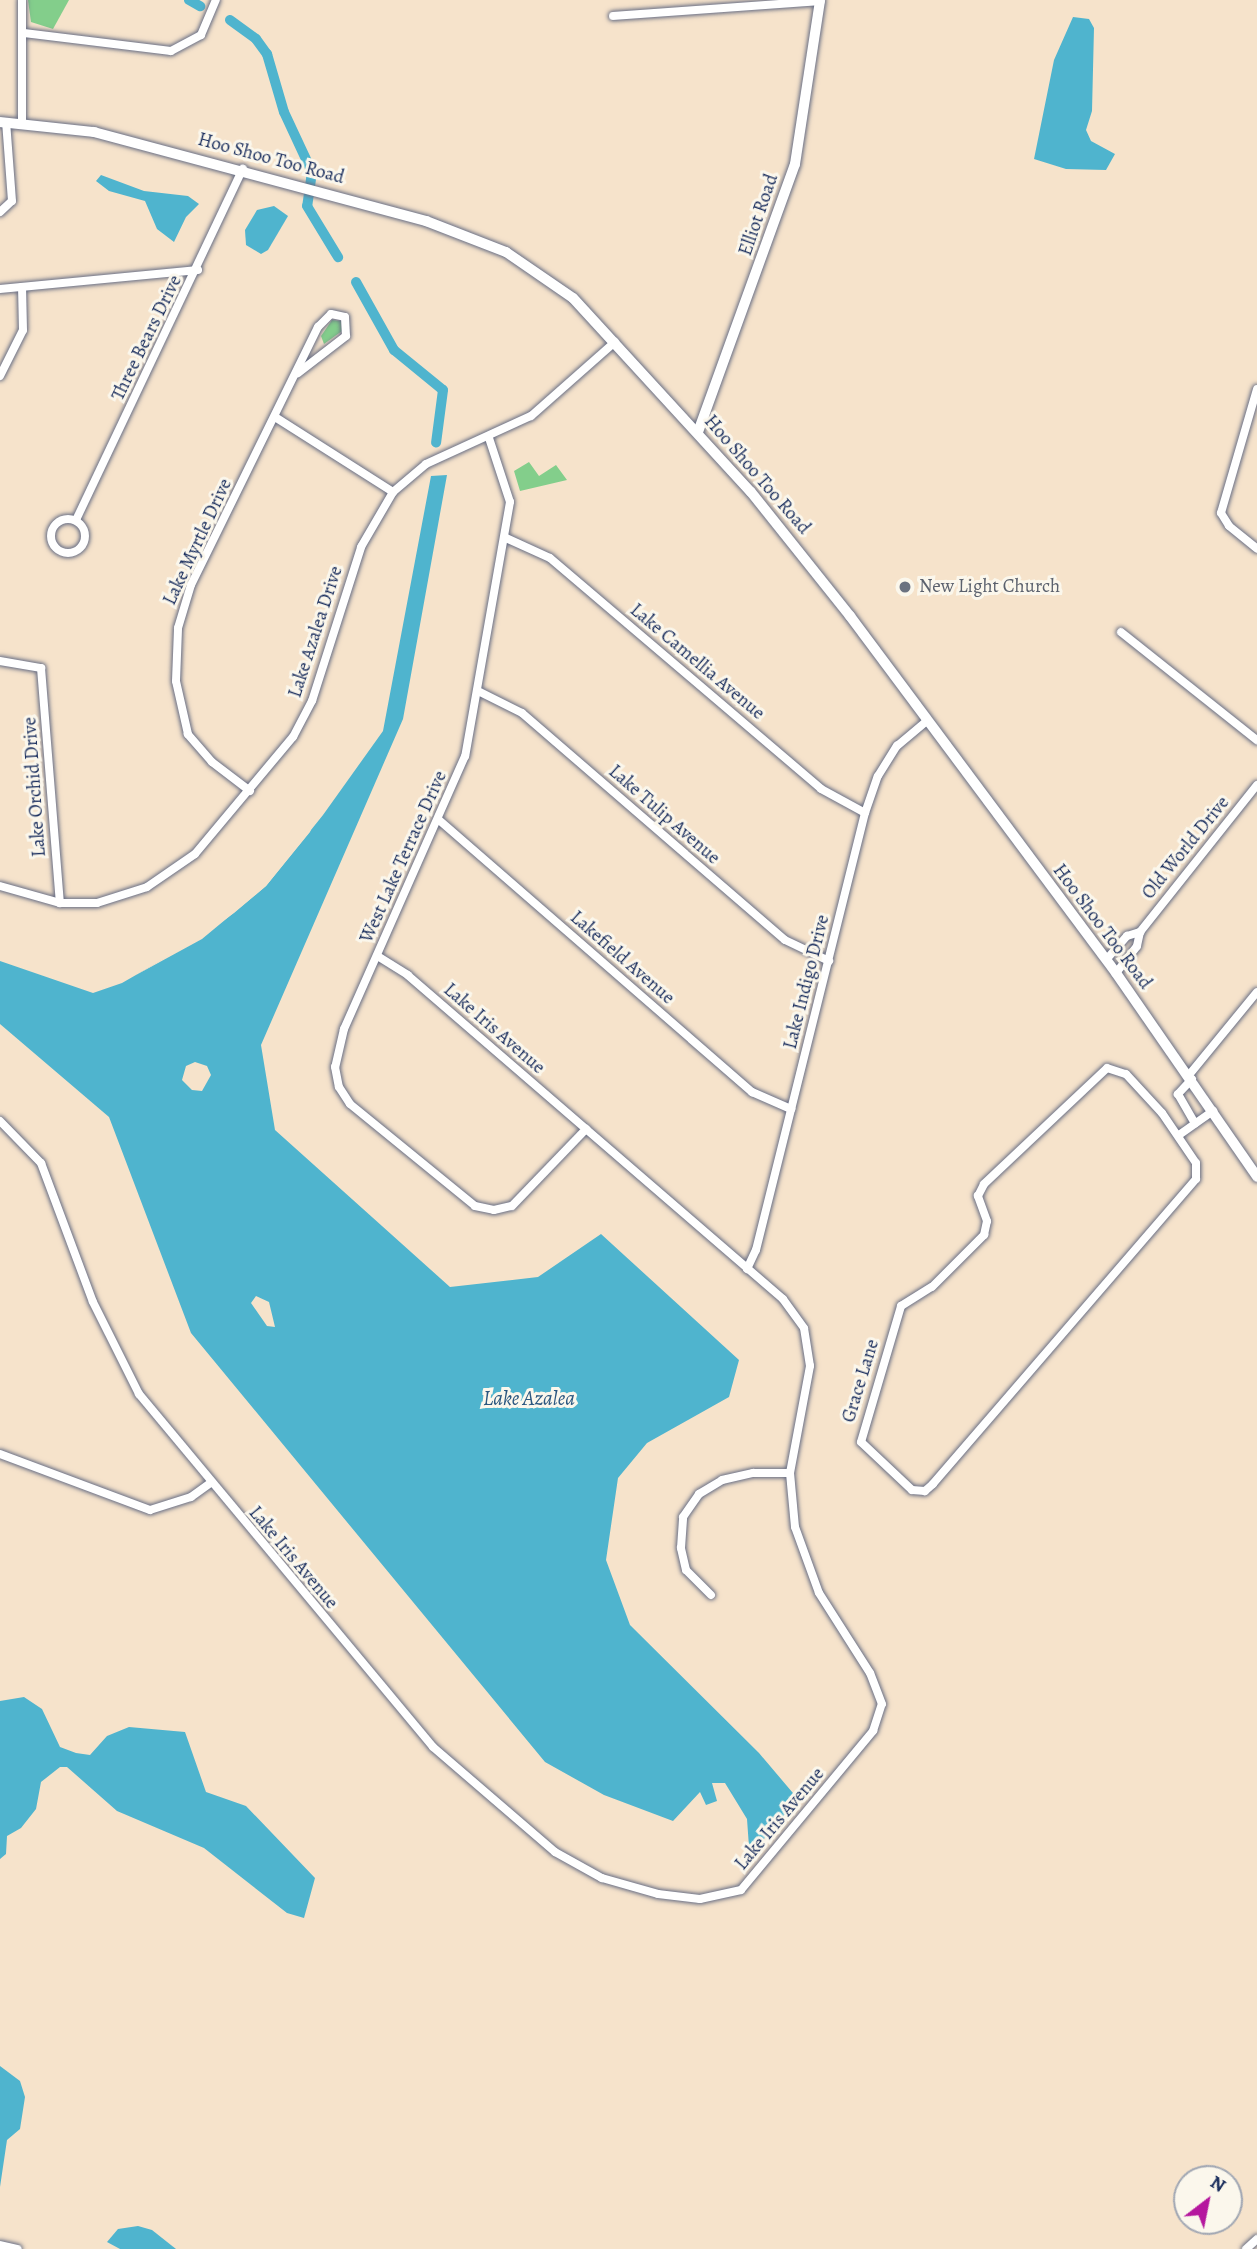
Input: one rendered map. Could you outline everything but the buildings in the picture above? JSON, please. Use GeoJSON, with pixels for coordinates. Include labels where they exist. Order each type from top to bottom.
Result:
{"type":"FeatureCollection","features":[{"type":"Feature","properties":{"kind":"street"},"geometry":{"type":"LineString","coordinates":[[22,0],[22,122]]}},
{"type":"Feature","properties":{"kind":"street"},"geometry":{"type":"LineString","coordinates":[[613,16],[820,0]]}},
{"type":"Feature","properties":{"kind":"street","name":"Elliot Road"},"geometry":{"type":"LineString","coordinates":[[698,432],[795,164],[820,0]]}},
{"type":"Feature","properties":{"kind":"street"},"geometry":{"type":"LineString","coordinates":[[24,33],[171,51],[201,35],[216,2]]}},
{"type":"Feature","properties":{"kind":"street"},"geometry":{"type":"LineString","coordinates":[[0,212],[12,201],[3,122]]}},
{"type":"Feature","properties":{"kind":"street","name":"Hoo Shoo Too Road"},"geometry":{"type":"LineString","coordinates":[[3,122],[94,132],[318,189],[459,232],[506,252],[573,299],[698,432],[774,518],[1116,973],[1257,1177]]}},
{"type":"Feature","properties":{"kind":"street","name":"Three Bears Drive"},"geometry":{"type":"LineString","coordinates":[[76,520],[198,270],[243,169]]}},
{"type":"Feature","properties":{"kind":"street"},"geometry":{"type":"LineString","coordinates":[[0,289],[198,270]]}},
{"type":"Feature","properties":{"kind":"street"},"geometry":{"type":"LineString","coordinates":[[0,376],[23,330],[22,287]]}},
{"type":"Feature","properties":{"kind":"street","name":"Lake Myrtle Drive"},"geometry":{"type":"LineString","coordinates":[[250,791],[209,760],[188,735],[179,704],[176,657],[178,628],[191,585],[322,321],[331,314],[345,317],[349,328],[343,340],[318,354],[298,373]]}},
{"type":"Feature","properties":{"kind":"street","name":"Lake Azalea Drive"},"geometry":{"type":"LineString","coordinates":[[0,886],[60,903],[118,898],[174,872],[209,841],[293,737],[312,701],[361,547],[393,492],[426,464],[489,438],[555,398],[615,342]]}},
{"type":"Feature","properties":{"kind":"street"},"geometry":{"type":"LineString","coordinates":[[1257,389],[1222,516],[1257,549]]}},
{"type":"Feature","properties":{"kind":"street"},"geometry":{"type":"LineString","coordinates":[[275,417],[393,492]]}},
{"type":"Feature","properties":{"kind":"street","name":"West Lake Terrace Drive"},"geometry":{"type":"LineString","coordinates":[[489,438],[507,483],[506,538],[480,692],[465,756],[336,1053],[339,1087],[350,1104],[458,1196],[494,1210],[512,1206],[586,1129]]}},
{"type":"Feature","properties":{"kind":"street","name":"Three Bears Drive"},"geometry":{"type":"LineString","coordinates":[[62,519],[76,520],[85,530],[84,543],[74,552],[61,551],[52,541],[52,528],[62,519]]}},
{"type":"Feature","properties":{"kind":"street","name":"Lake Camellia Avenue"},"geometry":{"type":"LineString","coordinates":[[506,538],[550,558],[821,789],[865,813]]}},
{"type":"Feature","properties":{"kind":"street"},"geometry":{"type":"LineString","coordinates":[[1121,632],[1257,740]]}},
{"type":"Feature","properties":{"kind":"street","name":"Lake Orchid Drive"},"geometry":{"type":"LineString","coordinates":[[0,661],[41,668],[60,903]]}},
{"type":"Feature","properties":{"kind":"street","name":"Lake Tulip Avenue"},"geometry":{"type":"LineString","coordinates":[[480,692],[522,713],[785,940],[829,961]]}},
{"type":"Feature","properties":{"kind":"street","name":"Lake Indigo Drive"},"geometry":{"type":"LineString","coordinates":[[747,1269],[756,1250],[865,813],[878,776],[897,746],[928,720]]}},
{"type":"Feature","properties":{"kind":"street","name":"Old World Drive"},"geometry":{"type":"LineString","coordinates":[[1116,973],[1138,946],[1140,932],[1257,785]]}},
{"type":"Feature","properties":{"kind":"street","name":"Lakefield Avenue"},"geometry":{"type":"LineString","coordinates":[[439,820],[752,1092],[791,1109]]}},
{"type":"Feature","properties":{"kind":"street","name":"Old World Drive"},"geometry":{"type":"LineString","coordinates":[[1106,960],[1127,936],[1140,932]]}},
{"type":"Feature","properties":{"kind":"street","name":"Lake Iris Avenue"},"geometry":{"type":"LineString","coordinates":[[0,1121],[41,1163],[93,1302],[139,1394],[210,1483],[432,1747],[555,1852],[602,1878],[658,1894],[700,1899],[741,1890],[873,1731],[882,1704],[870,1672],[802,1557],[794,1527],[790,1473],[810,1366],[808,1343],[783,1300],[408,975],[377,956]]}},
{"type":"Feature","properties":{"kind":"street"},"geometry":{"type":"LineString","coordinates":[[1195,1124],[1178,1094],[1257,992]]}},
{"type":"Feature","properties":{"kind":"street","name":"Grace Lane"},"geometry":{"type":"LineString","coordinates":[[1107,1068],[1126,1074],[1179,1135],[1196,1163],[1196,1179],[933,1484],[921,1492],[908,1487],[862,1447],[862,1432],[901,1306],[932,1287],[984,1235],[987,1221],[978,1196],[982,1186],[1107,1068]]}},
{"type":"Feature","properties":{"kind":"street"},"geometry":{"type":"LineString","coordinates":[[1179,1135],[1213,1111]]}},
{"type":"Feature","properties":{"kind":"street"},"geometry":{"type":"LineString","coordinates":[[0,1454],[150,1510],[191,1497],[210,1483]]}},
{"type":"Feature","properties":{"kind":"street"},"geometry":{"type":"LineString","coordinates":[[711,1595],[686,1570],[681,1548],[684,1517],[699,1494],[722,1480],[753,1473],[790,1473]]}},
{"type":"Feature","properties":{"kind":"street"},"geometry":{"type":"LineString","coordinates":[[1246,2249],[1257,2239]]}},
{"type":"Feature","properties":{"kind":"street"},"geometry":{"type":"LineString","coordinates":[[0,2245],[18,2249]]}},
{"type":"Feature","properties":{"kind":"green space"},"geometry":{"type":"Polygon","coordinates":[[[28,0],[69,0],[53,29],[31,22],[28,0]]]}},
{"type":"Feature","properties":{"kind":"green space"},"geometry":{"type":"Polygon","coordinates":[[[332,320],[341,321],[342,331],[324,344],[321,336],[332,320]]]}},
{"type":"Feature","properties":{"kind":"green space"},"geometry":{"type":"Polygon","coordinates":[[[529,462],[539,476],[556,465],[567,480],[520,491],[514,471],[529,462]]]}},
{"type":"Feature","properties":{"kind":"water"},"geometry":{"type":"Polygon","coordinates":[[[1073,17],[1089,19],[1094,28],[1092,111],[1086,130],[1091,141],[1115,154],[1106,170],[1066,169],[1034,159],[1054,60],[1073,17]]]}},
{"type":"Feature","properties":{"kind":"water"},"geometry":{"type":"Polygon","coordinates":[[[101,175],[144,191],[188,196],[199,204],[186,217],[174,242],[157,229],[145,201],[109,191],[96,181],[101,175]]]}},
{"type":"Feature","properties":{"kind":"water"},"geometry":{"type":"Polygon","coordinates":[[[274,206],[288,216],[268,250],[261,254],[246,245],[245,230],[257,210],[274,206]]]}},
{"type":"Feature","properties":{"kind":"water","name":"Lake Azalea"},"geometry":{"type":"Polygon","coordinates":[[[447,475],[403,719],[261,1045],[275,1130],[450,1287],[538,1277],[601,1234],[739,1360],[729,1397],[647,1443],[618,1478],[606,1560],[630,1625],[759,1753],[798,1799],[763,1840],[749,1847],[747,1819],[725,1783],[712,1783],[717,1801],[706,1805],[700,1792],[673,1821],[604,1795],[545,1762],[191,1333],[109,1117],[0,1024],[0,961],[93,993],[122,983],[197,940],[234,913],[266,886],[323,815],[383,731],[431,476],[447,475]],[[195,1062],[186,1066],[182,1080],[192,1090],[202,1091],[211,1075],[207,1066],[195,1062]],[[256,1296],[251,1303],[267,1326],[275,1327],[269,1302],[256,1296]]]}},
{"type":"Feature","properties":{"kind":"water"},"geometry":{"type":"Polygon","coordinates":[[[24,1697],[42,1709],[60,1747],[76,1753],[90,1755],[107,1736],[129,1727],[185,1732],[206,1792],[246,1806],[315,1878],[304,1918],[287,1913],[204,1848],[117,1811],[67,1767],[60,1767],[41,1782],[36,1809],[21,1828],[7,1836],[6,1854],[0,1859],[0,1701],[24,1697]]]}},
{"type":"Feature","properties":{"kind":"water"},"geometry":{"type":"Polygon","coordinates":[[[0,2066],[20,2081],[25,2097],[20,2129],[7,2140],[0,2187],[0,2066]]]}},
{"type":"Feature","properties":{"kind":"water"},"geometry":{"type":"Polygon","coordinates":[[[138,2226],[152,2230],[176,2249],[120,2249],[107,2242],[118,2229],[138,2226]]]}},
{"type":"Feature","properties":{"kind":"pier"},"geometry":{"type":"Polygon","coordinates":[[[317,815],[310,832],[266,886],[202,939],[136,975],[196,939],[265,884],[317,815]]]}},
{"type":"Feature","properties":{"kind":"waterway"},"geometry":{"type":"LineString","coordinates":[[189,0],[200,6]]}},
{"type":"Feature","properties":{"kind":"waterway"},"geometry":{"type":"LineString","coordinates":[[230,20],[256,39],[267,54],[284,112],[312,172],[307,206],[338,257]]}},
{"type":"Feature","properties":{"kind":"waterway"},"geometry":{"type":"LineString","coordinates":[[356,282],[394,350],[443,390],[436,443]]}},
{"type":"Feature","properties":{"kind":"place","name":"New Light Church"},"geometry":{"type":"Point","coordinates":[905,587]}}]}
